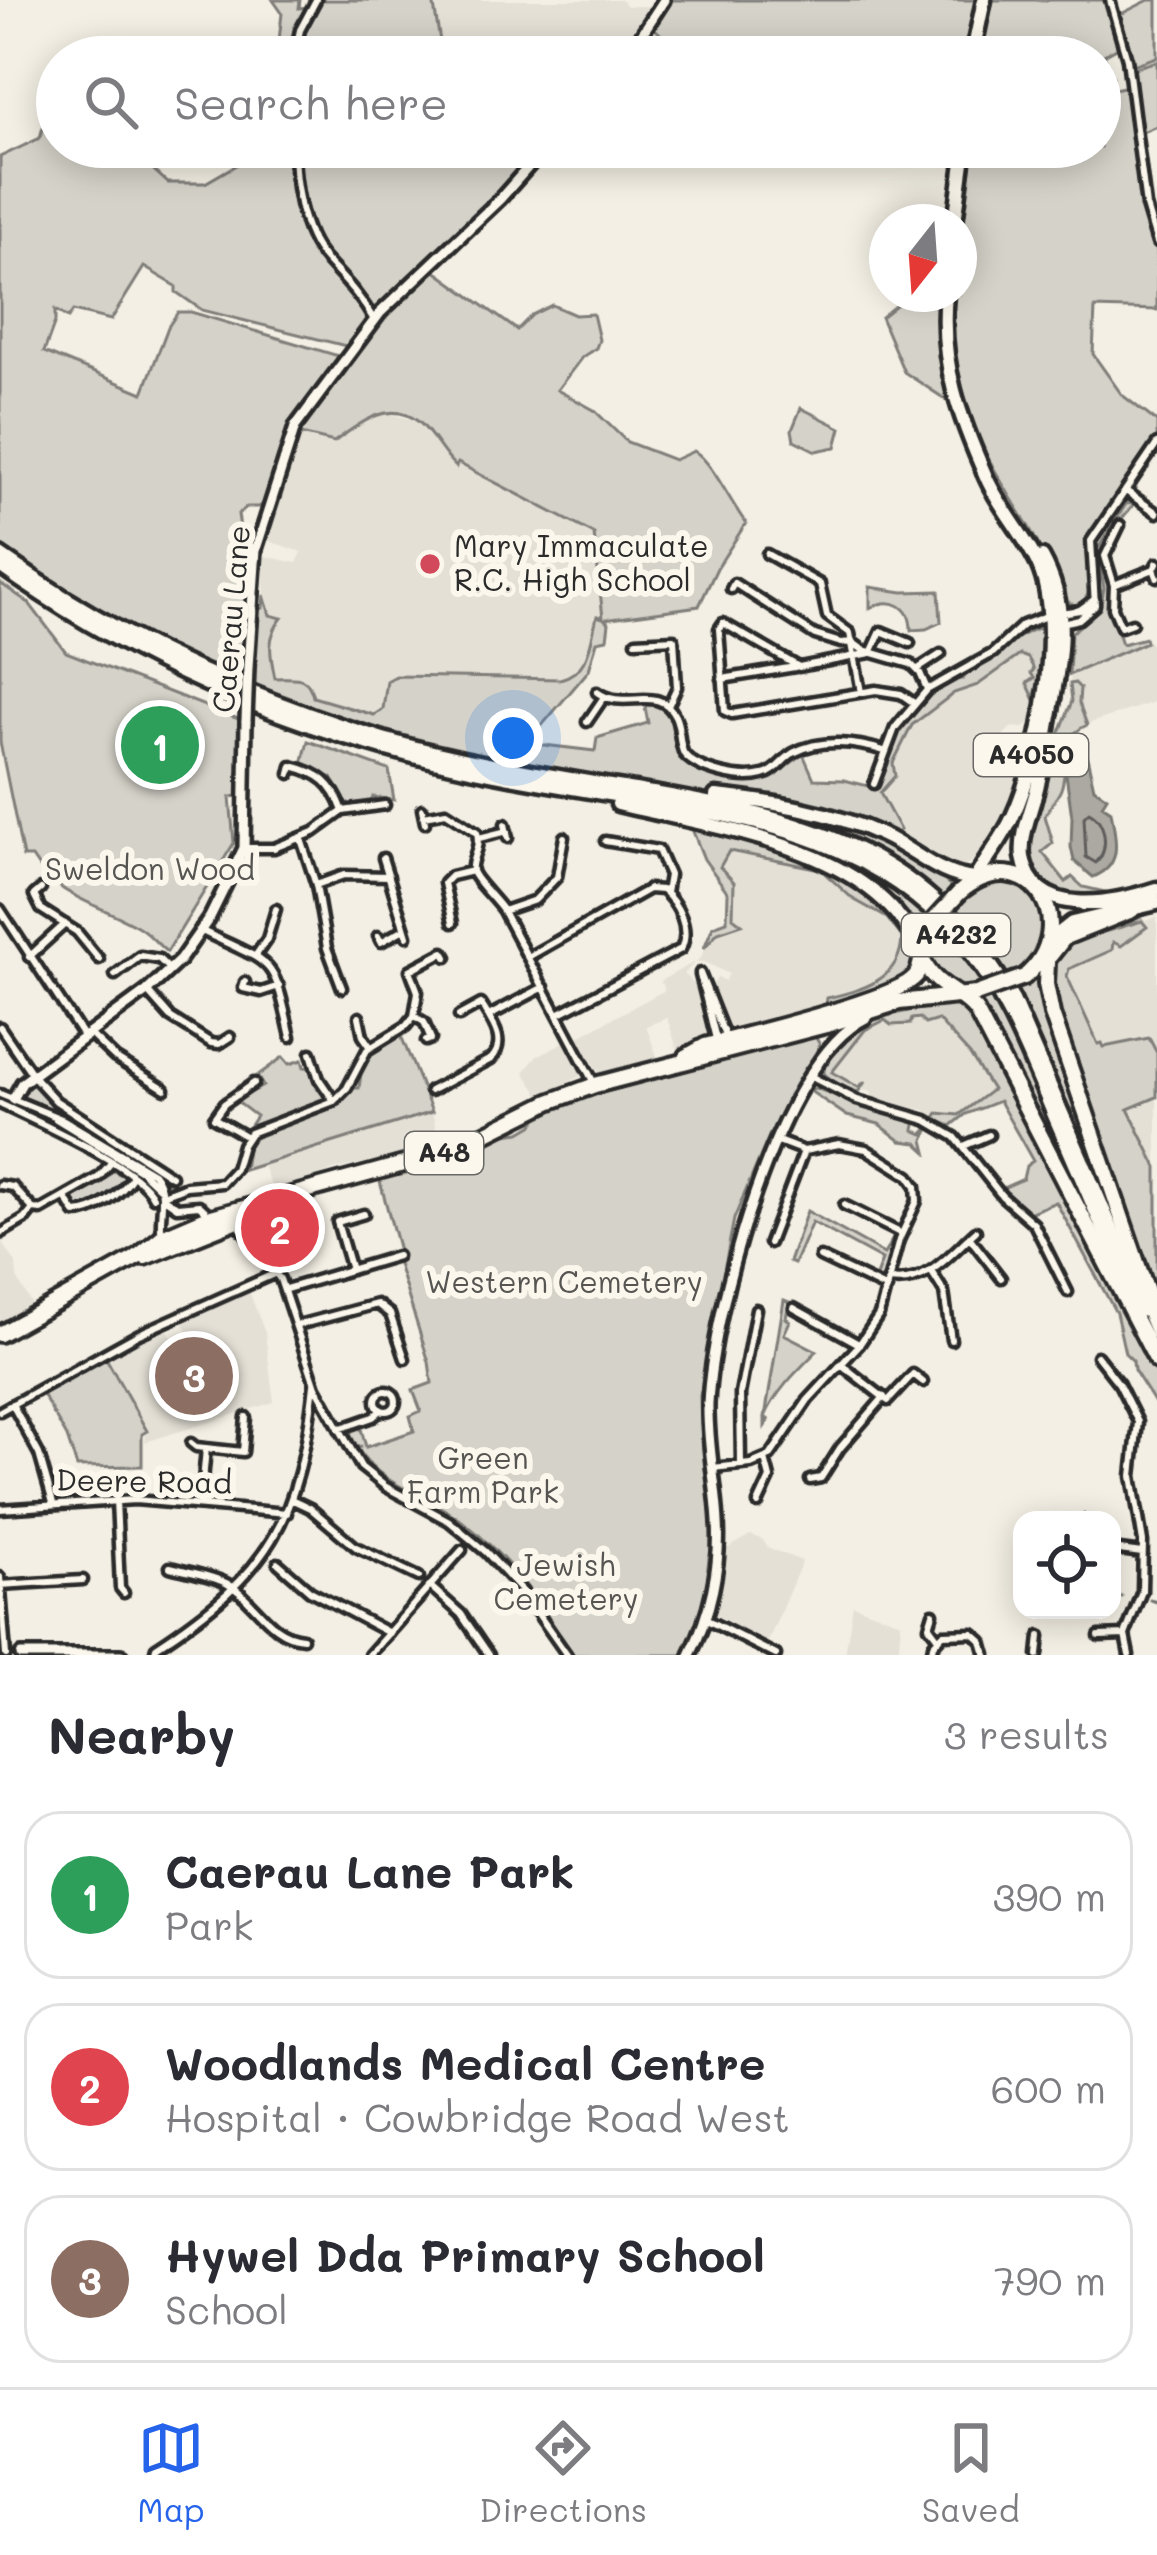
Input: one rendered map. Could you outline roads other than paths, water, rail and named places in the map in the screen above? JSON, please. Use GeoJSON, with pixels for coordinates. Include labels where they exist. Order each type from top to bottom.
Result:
{"type":"FeatureCollection","features":[{"type":"Feature","properties":{"kind":"highway"},"geometry":{"type":"LineString","coordinates":[[1157,1322],[1047,994],[1048,909],[1032,882],[1002,873],[975,879],[927,928],[921,956],[938,984],[959,995],[978,1015],[1157,1359]]}},
{"type":"Feature","properties":{"kind":"highway"},"geometry":{"type":"LineString","coordinates":[[1046,966],[1065,937],[1132,910]]}},
{"type":"Feature","properties":{"kind":"highway"},"geometry":{"type":"LineString","coordinates":[[959,995],[976,994],[1024,976],[1048,942]]}},
{"type":"Feature","properties":{"kind":"highway","name":"A48"},"geometry":{"type":"LineString","coordinates":[[723,1046],[769,1028],[828,1020],[896,990],[914,977],[921,956]]}},
{"type":"Feature","properties":{"kind":"highway","name":"A48"},"geometry":{"type":"LineString","coordinates":[[0,1334],[205,1220],[237,1215],[451,1151],[549,1102],[684,1059],[691,1051],[959,995]]}},
{"type":"Feature","properties":{"kind":"main road"},"geometry":{"type":"LineString","coordinates":[[976,36],[984,0]]}},
{"type":"Feature","properties":{"kind":"main road"},"geometry":{"type":"LineString","coordinates":[[958,204],[962,168]]}},
{"type":"Feature","properties":{"kind":"main road","name":"A4050"},"geometry":{"type":"LineString","coordinates":[[945,312],[952,392],[968,438],[1039,566],[1056,619],[1059,668],[1023,844],[1032,882]]}},
{"type":"Feature","properties":{"kind":"main road","name":"A4232"},"geometry":{"type":"LineString","coordinates":[[0,555],[126,633],[271,701],[466,760],[754,812],[821,831],[893,868],[954,920],[1000,979],[1026,1026],[1157,1333]]}},
{"type":"Feature","properties":{"kind":"main road","name":"A4232"},"geometry":{"type":"LineString","coordinates":[[0,566],[143,653],[269,710],[383,748],[800,833],[868,864],[926,905],[964,944],[1009,1012],[1157,1359]]}},
{"type":"Feature","properties":{"kind":"main road","name":"A4050"},"geometry":{"type":"LineString","coordinates":[[975,879],[1022,795],[1050,670],[1056,619]]}},
{"type":"Feature","properties":{"kind":"main road"},"geometry":{"type":"LineString","coordinates":[[524,779],[802,852],[859,883],[899,916],[921,956]]}},
{"type":"Feature","properties":{"kind":"main road"},"geometry":{"type":"LineString","coordinates":[[614,786],[813,812],[880,834],[937,869],[975,879]]}},
{"type":"Feature","properties":{"kind":"main road"},"geometry":{"type":"LineString","coordinates":[[956,875],[990,856]]}},
{"type":"Feature","properties":{"kind":"main road"},"geometry":{"type":"LineString","coordinates":[[1032,882],[1073,903],[1157,896]]}},
{"type":"Feature","properties":{"kind":"main road"},"geometry":{"type":"LineString","coordinates":[[1048,942],[1072,923],[1132,910],[1157,896]]}},
{"type":"Feature","properties":{"kind":"street"},"geometry":{"type":"LineString","coordinates":[[299,36],[316,0]]}},
{"type":"Feature","properties":{"kind":"street"},"geometry":{"type":"LineString","coordinates":[[641,36],[664,0]]}},
{"type":"Feature","properties":{"kind":"street"},"geometry":{"type":"LineString","coordinates":[[1110,0],[1120,36]]}},
{"type":"Feature","properties":{"kind":"street"},"geometry":{"type":"LineString","coordinates":[[1121,40],[1146,206],[1157,243]]}},
{"type":"Feature","properties":{"kind":"street"},"geometry":{"type":"LineString","coordinates":[[297,168],[312,239],[357,291],[374,320]]}},
{"type":"Feature","properties":{"kind":"street","name":"Caerau Lane"},"geometry":{"type":"LineString","coordinates":[[13,1099],[33,1074],[147,992],[202,931],[244,848],[256,549],[284,452],[306,410],[374,320],[527,168]]}},
{"type":"Feature","properties":{"kind":"street"},"geometry":{"type":"LineString","coordinates":[[874,784],[895,728],[927,690],[985,658],[1021,628],[1080,610],[1095,599],[1091,541],[1157,444]]}},
{"type":"Feature","properties":{"kind":"street"},"geometry":{"type":"LineString","coordinates":[[1125,490],[1157,513]]}},
{"type":"Feature","properties":{"kind":"street"},"geometry":{"type":"LineString","coordinates":[[1120,525],[1105,556],[1114,585],[1113,608],[1121,627],[1132,622]]}},
{"type":"Feature","properties":{"kind":"street"},"geometry":{"type":"LineString","coordinates":[[767,554],[820,584],[823,609],[850,633],[861,692]]}},
{"type":"Feature","properties":{"kind":"street"},"geometry":{"type":"LineString","coordinates":[[741,568],[732,586],[815,634],[841,644],[852,642],[918,669],[927,690]]}},
{"type":"Feature","properties":{"kind":"street"},"geometry":{"type":"LineString","coordinates":[[1114,585],[1156,570]]}},
{"type":"Feature","properties":{"kind":"street"},"geometry":{"type":"LineString","coordinates":[[799,667],[727,623],[719,629],[725,711],[732,714],[861,692],[893,692],[914,703]]}},
{"type":"Feature","properties":{"kind":"street"},"geometry":{"type":"LineString","coordinates":[[871,653],[881,631],[910,643]]}},
{"type":"Feature","properties":{"kind":"street"},"geometry":{"type":"LineString","coordinates":[[636,641],[674,636],[677,687],[668,706]]}},
{"type":"Feature","properties":{"kind":"street"},"geometry":{"type":"LineString","coordinates":[[722,679],[871,653]]}},
{"type":"Feature","properties":{"kind":"street"},"geometry":{"type":"LineString","coordinates":[[918,669],[941,654]]}},
{"type":"Feature","properties":{"kind":"street"},"geometry":{"type":"LineString","coordinates":[[587,722],[600,694],[621,702],[650,698],[668,706],[677,720],[682,750],[694,764],[759,776],[797,752],[819,746],[854,742],[884,752]]}},
{"type":"Feature","properties":{"kind":"street"},"geometry":{"type":"LineString","coordinates":[[290,774],[292,766],[320,776],[330,784],[343,811]]}},
{"type":"Feature","properties":{"kind":"street"},"geometry":{"type":"LineString","coordinates":[[244,848],[274,848],[301,839],[343,811],[380,804]]}},
{"type":"Feature","properties":{"kind":"street"},"geometry":{"type":"LineString","coordinates":[[424,816],[454,815],[479,838],[472,871],[503,911],[595,1085]]}},
{"type":"Feature","properties":{"kind":"street"},"geometry":{"type":"LineString","coordinates":[[479,838],[507,831]]}},
{"type":"Feature","properties":{"kind":"street"},"geometry":{"type":"LineString","coordinates":[[503,911],[530,903],[557,877],[562,840],[551,838]]}},
{"type":"Feature","properties":{"kind":"street"},"geometry":{"type":"LineString","coordinates":[[301,839],[316,885],[327,948],[342,988]]}},
{"type":"Feature","properties":{"kind":"street"},"geometry":{"type":"LineString","coordinates":[[558,1014],[682,949],[686,931],[666,893],[669,875],[658,850],[645,845],[610,846]]}},
{"type":"Feature","properties":{"kind":"street"},"geometry":{"type":"LineString","coordinates":[[378,936],[381,942],[405,933],[383,858]]}},
{"type":"Feature","properties":{"kind":"street"},"geometry":{"type":"LineString","coordinates":[[451,919],[444,883],[451,876],[472,871]]}},
{"type":"Feature","properties":{"kind":"street"},"geometry":{"type":"LineString","coordinates":[[316,885],[344,875],[389,876]]}},
{"type":"Feature","properties":{"kind":"street"},"geometry":{"type":"LineString","coordinates":[[528,957],[642,892],[657,889],[666,893]]}},
{"type":"Feature","properties":{"kind":"street"},"geometry":{"type":"LineString","coordinates":[[40,890],[34,895],[41,909],[65,924],[99,959]]}},
{"type":"Feature","properties":{"kind":"street"},"geometry":{"type":"LineString","coordinates":[[0,909],[88,1037],[165,1090]]}},
{"type":"Feature","properties":{"kind":"street"},"geometry":{"type":"LineString","coordinates":[[256,955],[267,939],[276,909]]}},
{"type":"Feature","properties":{"kind":"street"},"geometry":{"type":"LineString","coordinates":[[29,957],[65,924]]}},
{"type":"Feature","properties":{"kind":"street"},"geometry":{"type":"LineString","coordinates":[[202,931],[256,955],[280,986],[291,1037]]}},
{"type":"Feature","properties":{"kind":"street"},"geometry":{"type":"LineString","coordinates":[[160,1195],[226,1180],[237,1166],[247,1137],[258,1128],[334,1101],[371,1047],[414,1016],[418,1002],[410,970],[444,952],[447,957]]}},
{"type":"Feature","properties":{"kind":"street"},"geometry":{"type":"LineString","coordinates":[[115,975],[140,956],[159,959],[170,970]]}},
{"type":"Feature","properties":{"kind":"street"},"geometry":{"type":"LineString","coordinates":[[723,1046],[700,973],[723,1046]]}},
{"type":"Feature","properties":{"kind":"street"},"geometry":{"type":"LineString","coordinates":[[244,982],[243,988],[251,991],[280,986]]}},
{"type":"Feature","properties":{"kind":"street"},"geometry":{"type":"LineString","coordinates":[[489,1016],[544,987]]}},
{"type":"Feature","properties":{"kind":"street"},"geometry":{"type":"LineString","coordinates":[[147,992],[170,1017],[212,1043],[230,1036]]}},
{"type":"Feature","properties":{"kind":"street"},"geometry":{"type":"LineString","coordinates":[[430,1091],[496,1055],[500,1042],[481,1004],[459,1016]]}},
{"type":"Feature","properties":{"kind":"street"},"geometry":{"type":"LineString","coordinates":[[690,1655],[705,1619],[718,1544],[708,1401],[745,1214],[821,1057],[836,1040],[884,1007]]}},
{"type":"Feature","properties":{"kind":"street"},"geometry":{"type":"LineString","coordinates":[[414,1016],[424,1022],[431,1039],[425,1041]]}},
{"type":"Feature","properties":{"kind":"street"},"geometry":{"type":"LineString","coordinates":[[359,1017],[371,1047]]}},
{"type":"Feature","properties":{"kind":"street"},"geometry":{"type":"LineString","coordinates":[[828,1020],[836,1040]]}},
{"type":"Feature","properties":{"kind":"street"},"geometry":{"type":"LineString","coordinates":[[821,1057],[828,1020]]}},
{"type":"Feature","properties":{"kind":"street"},"geometry":{"type":"LineString","coordinates":[[0,1027],[56,1101],[171,1176]]}},
{"type":"Feature","properties":{"kind":"street"},"geometry":{"type":"LineString","coordinates":[[304,1064],[312,1057],[334,1101]]}},
{"type":"Feature","properties":{"kind":"street"},"geometry":{"type":"LineString","coordinates":[[811,1076],[857,1100],[934,1123],[965,1145],[996,1190],[1034,1224],[1068,1292]]}},
{"type":"Feature","properties":{"kind":"street"},"geometry":{"type":"LineString","coordinates":[[247,1137],[214,1118],[222,1106],[254,1083]]}},
{"type":"Feature","properties":{"kind":"street"},"geometry":{"type":"LineString","coordinates":[[0,1094],[89,1133],[144,1166],[158,1179],[165,1241]]}},
{"type":"Feature","properties":{"kind":"street"},"geometry":{"type":"LineString","coordinates":[[0,1104],[111,1163],[174,1206],[196,1204],[205,1220]]}},
{"type":"Feature","properties":{"kind":"street"},"geometry":{"type":"LineString","coordinates":[[965,1145],[989,1135]]}},
{"type":"Feature","properties":{"kind":"street"},"geometry":{"type":"LineString","coordinates":[[712,1468],[765,1459],[776,1450],[808,1400],[859,1345],[879,1315],[917,1195],[914,1180],[902,1169],[848,1144],[804,1151],[777,1141]]}},
{"type":"Feature","properties":{"kind":"street"},"geometry":{"type":"LineString","coordinates":[[769,1243],[804,1151]]}},
{"type":"Feature","properties":{"kind":"street"},"geometry":{"type":"LineString","coordinates":[[0,1186],[13,1187],[33,1209],[41,1210],[99,1177],[111,1163]]}},
{"type":"Feature","properties":{"kind":"street"},"geometry":{"type":"LineString","coordinates":[[64,1196],[73,1210],[83,1214],[122,1191],[133,1176]]}},
{"type":"Feature","properties":{"kind":"street"},"geometry":{"type":"LineString","coordinates":[[844,1205],[901,1234]]}},
{"type":"Feature","properties":{"kind":"street"},"geometry":{"type":"LineString","coordinates":[[0,1234],[33,1209]]}},
{"type":"Feature","properties":{"kind":"street"},"geometry":{"type":"LineString","coordinates":[[351,1270],[337,1222],[364,1214]]}},
{"type":"Feature","properties":{"kind":"street"},"geometry":{"type":"LineString","coordinates":[[154,1655],[155,1647],[201,1618],[234,1589],[265,1552],[287,1513],[321,1420],[285,1290],[237,1224],[237,1215]]}},
{"type":"Feature","properties":{"kind":"street"},"geometry":{"type":"LineString","coordinates":[[820,1257],[888,1284],[913,1281],[973,1234],[1001,1277]]}},
{"type":"Feature","properties":{"kind":"street"},"geometry":{"type":"LineString","coordinates":[[285,1290],[397,1256]]}},
{"type":"Feature","properties":{"kind":"street"},"geometry":{"type":"LineString","coordinates":[[931,1271],[944,1292],[951,1340]]}},
{"type":"Feature","properties":{"kind":"street"},"geometry":{"type":"LineString","coordinates":[[0,1411],[139,1334],[277,1273]]}},
{"type":"Feature","properties":{"kind":"street"},"geometry":{"type":"LineString","coordinates":[[298,1325],[377,1304],[390,1314],[404,1359]]}},
{"type":"Feature","properties":{"kind":"street"},"geometry":{"type":"LineString","coordinates":[[794,1308],[859,1345]]}},
{"type":"Feature","properties":{"kind":"street"},"geometry":{"type":"LineString","coordinates":[[741,1465],[740,1394],[756,1310]]}},
{"type":"Feature","properties":{"kind":"street"},"geometry":{"type":"LineString","coordinates":[[1097,1356],[1137,1418],[1132,1476],[1142,1594],[1125,1635],[1129,1655]]}},
{"type":"Feature","properties":{"kind":"street"},"geometry":{"type":"LineString","coordinates":[[842,1365],[891,1400],[913,1374],[923,1382]]}},
{"type":"Feature","properties":{"kind":"street"},"geometry":{"type":"LineString","coordinates":[[314,1383],[321,1420]]}},
{"type":"Feature","properties":{"kind":"street"},"geometry":{"type":"LineString","coordinates":[[810,1480],[821,1478],[839,1448],[884,1397]]}},
{"type":"Feature","properties":{"kind":"street"},"geometry":{"type":"LineString","coordinates":[[12,1404],[39,1454],[53,1503]]}},
{"type":"Feature","properties":{"kind":"street"},"geometry":{"type":"LineString","coordinates":[[339,1429],[381,1410]]}},
{"type":"Feature","properties":{"kind":"street"},"geometry":{"type":"LineString","coordinates":[[190,1443],[243,1452],[246,1417]]}},
{"type":"Feature","properties":{"kind":"street"},"geometry":{"type":"LineString","coordinates":[[321,1420],[339,1429],[373,1478],[440,1515],[486,1552],[522,1591],[567,1655]]}},
{"type":"Feature","properties":{"kind":"street"},"geometry":{"type":"LineString","coordinates":[[201,1503],[206,1448]]}},
{"type":"Feature","properties":{"kind":"street"},"geometry":{"type":"LineString","coordinates":[[758,1504],[770,1478],[765,1459]]}},
{"type":"Feature","properties":{"kind":"street"},"geometry":{"type":"LineString","coordinates":[[116,1500],[124,1593]]}},
{"type":"Feature","properties":{"kind":"street","name":"Deere Road"},"geometry":{"type":"LineString","coordinates":[[0,1509],[116,1500],[287,1513]]}},
{"type":"Feature","properties":{"kind":"street"},"geometry":{"type":"LineString","coordinates":[[292,1500],[310,1508],[356,1546],[419,1577]]}},
{"type":"Feature","properties":{"kind":"street"},"geometry":{"type":"LineString","coordinates":[[369,1655],[462,1550]]}},
{"type":"Feature","properties":{"kind":"street"},"geometry":{"type":"LineString","coordinates":[[1121,1551],[1142,1552]]}},
{"type":"Feature","properties":{"kind":"street"},"geometry":{"type":"LineString","coordinates":[[278,1564],[310,1591],[389,1633]]}},
{"type":"Feature","properties":{"kind":"street"},"geometry":{"type":"LineString","coordinates":[[170,1567],[228,1583],[263,1618],[296,1639],[303,1638]]}},
{"type":"Feature","properties":{"kind":"street"},"geometry":{"type":"LineString","coordinates":[[6,1655],[0,1583],[83,1580]]}},
{"type":"Feature","properties":{"kind":"street"},"geometry":{"type":"LineString","coordinates":[[430,1586],[461,1614],[489,1655]]}},
{"type":"Feature","properties":{"kind":"street"},"geometry":{"type":"LineString","coordinates":[[933,1613],[929,1627],[938,1638]]}},
{"type":"Feature","properties":{"kind":"street"},"geometry":{"type":"LineString","coordinates":[[705,1619],[776,1655]]}},
{"type":"Feature","properties":{"kind":"street"},"geometry":{"type":"LineString","coordinates":[[938,1638],[973,1633],[982,1641],[986,1655]]}},
{"type":"Feature","properties":{"kind":"street"},"geometry":{"type":"LineString","coordinates":[[1099,1636],[1125,1635]]}},
{"type":"Feature","properties":{"kind":"street"},"geometry":{"type":"LineString","coordinates":[[1038,1655],[1040,1636]]}},
{"type":"Feature","properties":{"kind":"street"},"geometry":{"type":"LineString","coordinates":[[931,1655],[938,1638]]}},
{"type":"Feature","properties":{"kind":"street"},"geometry":{"type":"LineString","coordinates":[[21,1655],[121,1655]]}},
{"type":"Feature","properties":{"kind":"water"},"geometry":{"type":"Polygon","coordinates":[[[1077,741],[1084,744],[1094,788],[1107,797],[1102,805],[1111,811],[1116,840],[1110,865],[1093,877],[1074,861],[1071,847],[1064,759],[1077,741]]]}},
{"type":"Feature","properties":{"kind":"waterway"},"geometry":{"type":"LineString","coordinates":[[1150,1600],[1157,1602]]}},
{"type":"Feature","properties":{"kind":"place","name":"Mary Immaculate R.C. High School"},"geometry":{"type":"Point","coordinates":[430,564]}},
{"type":"Feature","properties":{"kind":"place","name":"Caerau Lane Park"},"geometry":{"type":"Point","coordinates":[160,745]}},
{"type":"Feature","properties":{"kind":"place","name":"Woodlands Medical Centre"},"geometry":{"type":"Point","coordinates":[280,1228]}},
{"type":"Feature","properties":{"kind":"place","name":"Hywel Dda Primary School"},"geometry":{"type":"Point","coordinates":[194,1376]}},
{"type":"Feature","properties":{"kind":"park label","name":"Sweldon Wood"},"geometry":{"type":"Point","coordinates":[150,870]}},
{"type":"Feature","properties":{"kind":"park label","name":"Western Cemetery"},"geometry":{"type":"Point","coordinates":[564,1283]}},
{"type":"Feature","properties":{"kind":"park label","name":"Green Farm Park"},"geometry":{"type":"Point","coordinates":[483,1476]}},
{"type":"Feature","properties":{"kind":"park label","name":"Jewish Cemetery"},"geometry":{"type":"Point","coordinates":[566,1583]}}]}
